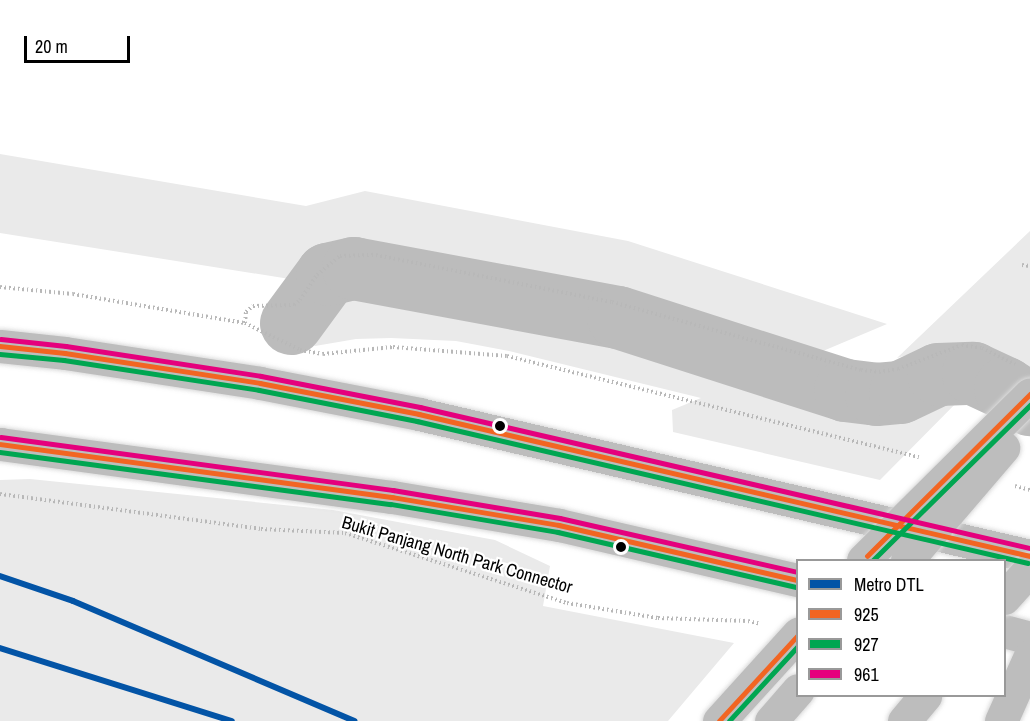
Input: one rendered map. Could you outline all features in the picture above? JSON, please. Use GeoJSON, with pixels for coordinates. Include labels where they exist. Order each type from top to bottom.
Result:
{"type":"FeatureCollection","features":[{"type":"Feature","properties":{"kind":"main road"},"geometry":{"type":"LineString","coordinates":[[0,346],[65,353],[260,383],[419,414],[1027,562],[1006,596]]}},
{"type":"Feature","properties":{"kind":"main road"},"geometry":{"type":"LineString","coordinates":[[865,559],[1025,381]]}},
{"type":"Feature","properties":{"kind":"main road"},"geometry":{"type":"LineString","coordinates":[[909,559],[1030,418]]}},
{"type":"Feature","properties":{"kind":"main road"},"geometry":{"type":"LineString","coordinates":[[0,444],[392,497],[548,523],[796,580]]}},
{"type":"Feature","properties":{"kind":"main road"},"geometry":{"type":"LineString","coordinates":[[719,721],[783,629]]}},
{"type":"Feature","properties":{"kind":"main road"},"geometry":{"type":"LineString","coordinates":[[1006,631],[1030,638]]}},
{"type":"Feature","properties":{"kind":"main road"},"geometry":{"type":"LineString","coordinates":[[1001,721],[1030,656]]}},
{"type":"Feature","properties":{"kind":"main road"},"geometry":{"type":"LineString","coordinates":[[771,721],[796,692]]}},
{"type":"Feature","properties":{"kind":"main road"},"geometry":{"type":"LineString","coordinates":[[904,721],[924,697]]}},
{"type":"Feature","properties":{"kind":"path"},"geometry":{"type":"LineString","coordinates":[[245,323],[246,312],[253,306],[294,305],[300,300],[316,275],[340,256],[376,255],[621,305],[861,370],[879,372],[898,369],[962,345],[982,348],[1025,381]]}},
{"type":"Feature","properties":{"kind":"path"},"geometry":{"type":"LineString","coordinates":[[1022,265],[1030,266]]}},
{"type":"Feature","properties":{"kind":"path"},"geometry":{"type":"LineString","coordinates":[[0,287],[73,294],[245,323],[300,350],[323,354],[393,347],[507,356],[930,461]]}},
{"type":"Feature","properties":{"kind":"path"},"geometry":{"type":"LineString","coordinates":[[1008,484],[1030,490]]}},
{"type":"Feature","properties":{"kind":"path","name":"Bukit Panjang North Park Connector"},"geometry":{"type":"LineString","coordinates":[[0,494],[261,529],[345,533],[567,603],[658,618],[748,621],[783,629]]}},
{"type":"Feature","properties":{"kind":"shaded area"},"geometry":{"type":"Polygon","coordinates":[[[0,154],[306,206],[365,191],[628,241],[887,324],[823,351],[610,291],[369,245],[315,257],[296,280],[0,233],[0,154]]]}},
{"type":"Feature","properties":{"kind":"shaded area"},"geometry":{"type":"Polygon","coordinates":[[[1030,231],[1030,374],[1010,360],[967,344],[937,346],[897,358],[1030,231]]]}},
{"type":"Feature","properties":{"kind":"shaded area"},"geometry":{"type":"Polygon","coordinates":[[[375,280],[615,331],[843,402],[880,409],[906,403],[945,387],[973,386],[880,480],[673,432],[672,410],[701,398],[509,351],[456,341],[391,338],[356,339],[315,346],[309,343],[334,304],[351,287],[375,280]]]}},
{"type":"Feature","properties":{"kind":"shaded area"},"geometry":{"type":"Polygon","coordinates":[[[30,479],[333,510],[495,540],[550,566],[543,606],[734,643],[668,721],[0,721],[0,480],[30,479]]]}},
{"type":"Feature","properties":{"kind":"waterway"},"geometry":{"type":"LineString","coordinates":[[291,323],[327,274],[353,268],[618,317],[845,390],[876,394],[900,392],[938,374],[973,373],[1005,388],[1030,404]]}},
{"type":"Feature","properties":{"kind":"metro line","name":"DTL"},"geometry":{"type":"LineString","coordinates":[[0,576],[73,601],[354,721]]}},
{"type":"Feature","properties":{"kind":"metro line","name":"DTL"},"geometry":{"type":"LineString","coordinates":[[0,648],[232,721]]}},
{"type":"Feature","properties":{"kind":"transit line","name":"961"},"geometry":{"type":"LineString","coordinates":[[1,339],[66,346],[261,376],[420,407],[1030,548]]}},
{"type":"Feature","properties":{"kind":"transit line","name":"925"},"geometry":{"type":"LineString","coordinates":[[0,346],[65,353],[260,383],[419,414],[1030,556]]}},
{"type":"Feature","properties":{"kind":"transit line","name":"927"},"geometry":{"type":"LineString","coordinates":[[0,354],[64,360],[259,390],[417,421],[1028,563]]}},
{"type":"Feature","properties":{"kind":"transit line","name":"925"},"geometry":{"type":"LineString","coordinates":[[867,556],[1030,394]]}},
{"type":"Feature","properties":{"kind":"transit line","name":"927"},"geometry":{"type":"LineString","coordinates":[[874,559],[1030,405]]}},
{"type":"Feature","properties":{"kind":"transit line","name":"961"},"geometry":{"type":"LineString","coordinates":[[1,437],[393,490],[560,518],[796,572]]}},
{"type":"Feature","properties":{"kind":"transit line","name":"925"},"geometry":{"type":"LineString","coordinates":[[0,444],[392,497],[559,525],[796,580]]}},
{"type":"Feature","properties":{"kind":"transit line","name":"927"},"geometry":{"type":"LineString","coordinates":[[0,452],[391,504],[558,532],[796,587]]}},
{"type":"Feature","properties":{"kind":"transit line","name":"925"},"geometry":{"type":"LineString","coordinates":[[719,721],[796,637]]}},
{"type":"Feature","properties":{"kind":"transit line","name":"927"},"geometry":{"type":"LineString","coordinates":[[729,721],[796,648]]}}]}
